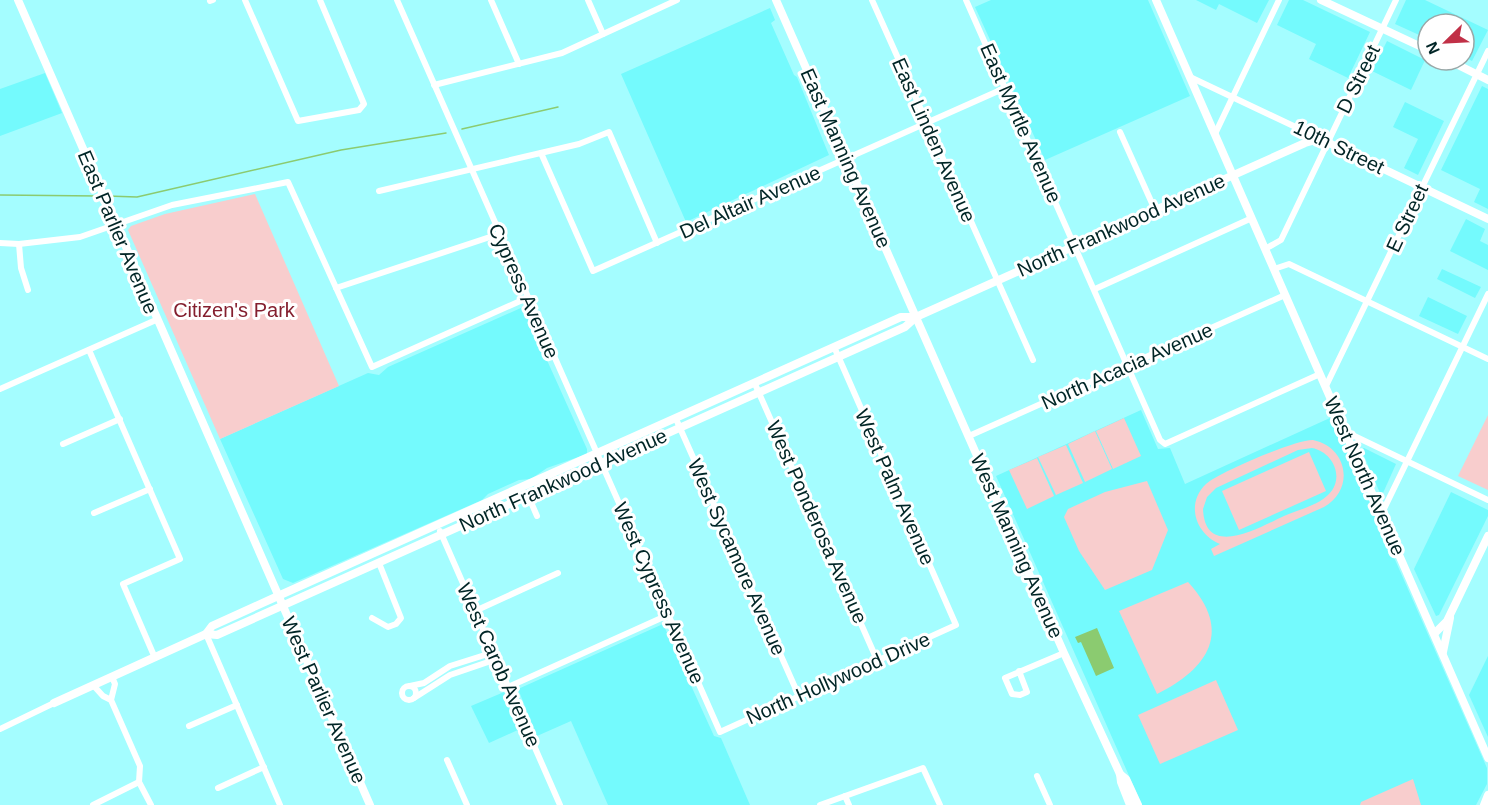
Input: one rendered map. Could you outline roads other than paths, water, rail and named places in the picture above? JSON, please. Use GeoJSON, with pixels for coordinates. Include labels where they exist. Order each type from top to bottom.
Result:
{"type":"FeatureCollection","features":[{"type":"Feature","properties":{"kind":"street","name":"East Parlier Avenue"},"geometry":{"type":"LineString","coordinates":[[18,0],[278,596]]}},
{"type":"Feature","properties":{"kind":"street"},"geometry":{"type":"LineString","coordinates":[[245,0],[298,121],[359,110],[364,104],[320,0]]}},
{"type":"Feature","properties":{"kind":"street","name":"Cypress Avenue"},"geometry":{"type":"LineString","coordinates":[[397,0],[599,459]]}},
{"type":"Feature","properties":{"kind":"street"},"geometry":{"type":"LineString","coordinates":[[491,0],[519,64]]}},
{"type":"Feature","properties":{"kind":"street"},"geometry":{"type":"LineString","coordinates":[[588,0],[603,34]]}},
{"type":"Feature","properties":{"kind":"street"},"geometry":{"type":"LineString","coordinates":[[434,85],[562,53],[677,0]]}},
{"type":"Feature","properties":{"kind":"street","name":"East Linden Avenue"},"geometry":{"type":"LineString","coordinates":[[872,0],[1033,360]]}},
{"type":"Feature","properties":{"kind":"street","name":"East Myrtle Avenue"},"geometry":{"type":"LineString","coordinates":[[966,0],[1076,245],[1160,440],[1165,444],[1320,374]]}},
{"type":"Feature","properties":{"kind":"street"},"geometry":{"type":"LineString","coordinates":[[1215,134],[1278,0]]}},
{"type":"Feature","properties":{"kind":"street"},"geometry":{"type":"LineString","coordinates":[[1321,0],[1416,45]]}},
{"type":"Feature","properties":{"kind":"street","name":"D Street"},"geometry":{"type":"LineString","coordinates":[[1265,249],[1281,240],[1396,0]]}},
{"type":"Feature","properties":{"kind":"street","name":"East Manning Avenue"},"geometry":{"type":"LineString","coordinates":[[778,1],[916,317]]}},
{"type":"Feature","properties":{"kind":"street","name":"West North Avenue"},"geometry":{"type":"LineString","coordinates":[[1158,2],[1488,758]]}},
{"type":"Feature","properties":{"kind":"street","name":"E Street"},"geometry":{"type":"LineString","coordinates":[[1326,386],[1488,51]]}},
{"type":"Feature","properties":{"kind":"street"},"geometry":{"type":"LineString","coordinates":[[1473,72],[1488,80]]}},
{"type":"Feature","properties":{"kind":"street","name":"10th Street"},"geometry":{"type":"LineString","coordinates":[[1189,76],[1488,219]]}},
{"type":"Feature","properties":{"kind":"street","name":"Del Altair Avenue"},"geometry":{"type":"LineString","coordinates":[[541,153],[593,271],[1005,88]]}},
{"type":"Feature","properties":{"kind":"street"},"geometry":{"type":"LineString","coordinates":[[379,191],[579,144],[609,132],[657,243]]}},
{"type":"Feature","properties":{"kind":"street"},"geometry":{"type":"LineString","coordinates":[[1120,132],[1155,210]]}},
{"type":"Feature","properties":{"kind":"street","name":"North Frankwood Avenue"},"geometry":{"type":"LineString","coordinates":[[54,703],[206,634],[212,626],[278,596],[525,487],[599,459],[836,353],[901,317],[916,317],[1305,142],[1316,140],[1327,142]]}},
{"type":"Feature","properties":{"kind":"street"},"geometry":{"type":"LineString","coordinates":[[0,243],[19,244],[80,237],[172,205],[288,182],[372,367],[527,298]]}},
{"type":"Feature","properties":{"kind":"street"},"geometry":{"type":"LineString","coordinates":[[1095,289],[1252,218]]}},
{"type":"Feature","properties":{"kind":"street"},"geometry":{"type":"LineString","coordinates":[[336,288],[499,234]]}},
{"type":"Feature","properties":{"kind":"street"},"geometry":{"type":"LineString","coordinates":[[19,244],[21,268],[28,290]]}},
{"type":"Feature","properties":{"kind":"street"},"geometry":{"type":"LineString","coordinates":[[1274,268],[1289,264],[1488,359]]}},
{"type":"Feature","properties":{"kind":"street"},"geometry":{"type":"LineString","coordinates":[[1382,513],[1488,294]]}},
{"type":"Feature","properties":{"kind":"street","name":"North Acacia Avenue"},"geometry":{"type":"LineString","coordinates":[[969,436],[1285,295]]}},
{"type":"Feature","properties":{"kind":"street","name":"West Manning Avenue"},"geometry":{"type":"LineString","coordinates":[[916,317],[1064,653],[1120,774],[1120,782],[1130,805]]}},
{"type":"Feature","properties":{"kind":"street"},"geometry":{"type":"LineString","coordinates":[[0,389],[156,320]]}},
{"type":"Feature","properties":{"kind":"street"},"geometry":{"type":"LineString","coordinates":[[89,350],[180,559],[123,584],[155,658]]}},
{"type":"Feature","properties":{"kind":"street","name":"West Palm Avenue"},"geometry":{"type":"LineString","coordinates":[[836,353],[956,625]]}},
{"type":"Feature","properties":{"kind":"street","name":"West Ponderosa Avenue"},"geometry":{"type":"LineString","coordinates":[[757,388],[878,660]]}},
{"type":"Feature","properties":{"kind":"street"},"geometry":{"type":"LineString","coordinates":[[63,444],[120,419]]}},
{"type":"Feature","properties":{"kind":"street","name":"West Sycamore Avenue"},"geometry":{"type":"LineString","coordinates":[[678,424],[798,694]]}},
{"type":"Feature","properties":{"kind":"street"},"geometry":{"type":"LineString","coordinates":[[1346,432],[1488,500]]}},
{"type":"Feature","properties":{"kind":"street","name":"North Frankwood Avenue"},"geometry":{"type":"LineString","coordinates":[[206,634],[217,635],[380,564],[529,496],[599,459]]}},
{"type":"Feature","properties":{"kind":"street","name":"West Cypress Avenue"},"geometry":{"type":"LineString","coordinates":[[599,459],[720,732]]}},
{"type":"Feature","properties":{"kind":"street"},"geometry":{"type":"LineString","coordinates":[[525,487],[537,516]]}},
{"type":"Feature","properties":{"kind":"street"},"geometry":{"type":"LineString","coordinates":[[94,513],[150,489]]}},
{"type":"Feature","properties":{"kind":"street","name":"West Carob Avenue"},"geometry":{"type":"LineString","coordinates":[[438,525],[492,655],[560,805]]}},
{"type":"Feature","properties":{"kind":"street"},"geometry":{"type":"LineString","coordinates":[[1443,653],[1451,614],[1488,536]]}},
{"type":"Feature","properties":{"kind":"street"},"geometry":{"type":"LineString","coordinates":[[372,618],[388,627],[396,624],[401,618],[380,564]]}},
{"type":"Feature","properties":{"kind":"street"},"geometry":{"type":"LineString","coordinates":[[475,611],[558,573]]}},
{"type":"Feature","properties":{"kind":"street","name":"West Parlier Avenue"},"geometry":{"type":"LineString","coordinates":[[278,596],[370,805]]}},
{"type":"Feature","properties":{"kind":"street"},"geometry":{"type":"LineString","coordinates":[[1427,615],[1437,619],[1451,614]]}},
{"type":"Feature","properties":{"kind":"street"},"geometry":{"type":"LineString","coordinates":[[1435,633],[1451,614]]}},
{"type":"Feature","properties":{"kind":"street"},"geometry":{"type":"LineString","coordinates":[[508,687],[668,615]]}},
{"type":"Feature","properties":{"kind":"street","name":"North Hollywood Drive"},"geometry":{"type":"LineString","coordinates":[[720,732],[798,694],[956,625]]}},
{"type":"Feature","properties":{"kind":"street"},"geometry":{"type":"LineString","coordinates":[[206,634],[280,805]]}},
{"type":"Feature","properties":{"kind":"street"},"geometry":{"type":"LineString","coordinates":[[1019,671],[1064,653]]}},
{"type":"Feature","properties":{"kind":"street"},"geometry":{"type":"LineString","coordinates":[[492,655],[491,661],[450,675],[414,698],[407,700],[402,695],[403,688],[424,683],[450,666],[492,655]]}},
{"type":"Feature","properties":{"kind":"street"},"geometry":{"type":"LineString","coordinates":[[112,677],[115,684],[111,700],[140,766],[139,782],[151,805]]}},
{"type":"Feature","properties":{"kind":"street"},"geometry":{"type":"LineString","coordinates":[[93,685],[103,696],[111,700]]}},
{"type":"Feature","properties":{"kind":"street"},"geometry":{"type":"LineString","coordinates":[[410,686],[415,691],[414,698]]}},
{"type":"Feature","properties":{"kind":"street"},"geometry":{"type":"LineString","coordinates":[[0,729],[54,703]]}},
{"type":"Feature","properties":{"kind":"street"},"geometry":{"type":"LineString","coordinates":[[189,726],[237,705]]}},
{"type":"Feature","properties":{"kind":"street","name":"West North Avenue"},"geometry":{"type":"LineString","coordinates":[[1479,733],[1488,745]]}},
{"type":"Feature","properties":{"kind":"street"},"geometry":{"type":"LineString","coordinates":[[447,760],[468,805]]}},
{"type":"Feature","properties":{"kind":"street"},"geometry":{"type":"LineString","coordinates":[[218,788],[264,767]]}},
{"type":"Feature","properties":{"kind":"street"},"geometry":{"type":"LineString","coordinates":[[820,805],[923,768],[940,805]]}},
{"type":"Feature","properties":{"kind":"street","name":"West Manning Avenue"},"geometry":{"type":"LineString","coordinates":[[1120,774],[1126,778],[1138,805]]}},
{"type":"Feature","properties":{"kind":"street"},"geometry":{"type":"LineString","coordinates":[[1037,776],[1050,805]]}},
{"type":"Feature","properties":{"kind":"street"},"geometry":{"type":"LineString","coordinates":[[93,805],[139,782]]}},
{"type":"Feature","properties":{"kind":"street"},"geometry":{"type":"LineString","coordinates":[[1484,805],[1488,795]]}},
{"type":"Feature","properties":{"kind":"street"},"geometry":{"type":"LineString","coordinates":[[845,796],[849,805]]}},
{"type":"Feature","properties":{"kind":"waterway"},"geometry":{"type":"LineString","coordinates":[[462,129],[558,107]]}},
{"type":"Feature","properties":{"kind":"waterway"},"geometry":{"type":"LineString","coordinates":[[107,196],[137,197],[341,150],[446,133]]}},
{"type":"Feature","properties":{"kind":"waterway"},"geometry":{"type":"LineString","coordinates":[[0,195],[98,196]]}},
{"type":"Feature","properties":{"kind":"park label","name":"Citizen's Park"},"geometry":{"type":"Point","coordinates":[234,310]}}]}
